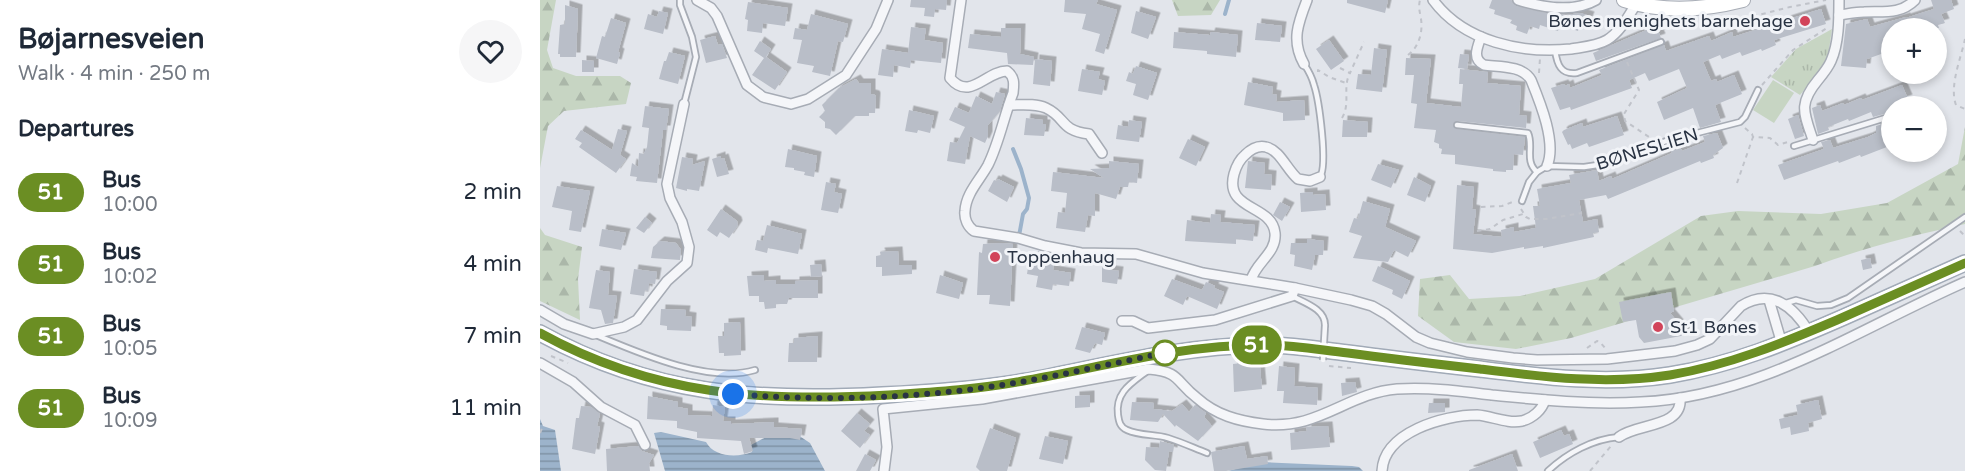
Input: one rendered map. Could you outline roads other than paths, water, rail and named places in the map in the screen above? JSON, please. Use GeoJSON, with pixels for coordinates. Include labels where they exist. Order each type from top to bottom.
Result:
{"type":"FeatureCollection","features":[{"type":"Feature","properties":{"kind":"main road"},"geometry":{"type":"LineString","coordinates":[[540,333],[605,365],[662,382],[733,394],[819,399],[945,392],[1025,381],[1158,354],[1214,347],[1264,345],[1554,378],[1609,380],[1672,374],[1715,366],[1782,344],[1965,263]]}},
{"type":"Feature","properties":{"kind":"street"},"geometry":{"type":"LineString","coordinates":[[697,0],[711,8],[717,16],[747,85],[763,97],[791,104],[808,99],[846,75],[876,29],[888,0]]}},
{"type":"Feature","properties":{"kind":"street"},"geometry":{"type":"LineString","coordinates":[[961,0],[950,78],[954,84],[963,87],[981,83],[995,73],[1007,72],[1011,75],[1014,85],[988,164],[967,199],[965,211],[970,228],[1081,252],[1136,255],[1203,273],[1251,280],[1294,292],[1372,306],[1416,337],[1444,348],[1537,360],[1607,359],[1652,355],[1697,345],[1716,334],[1741,306],[1763,299],[1786,303],[1802,320],[1809,332]]}},
{"type":"Feature","properties":{"kind":"street"},"geometry":{"type":"LineString","coordinates":[[1304,64],[1298,52],[1296,36],[1299,19],[1307,0]]}},
{"type":"Feature","properties":{"kind":"street"},"geometry":{"type":"LineString","coordinates":[[1434,0],[1461,26],[1481,37],[1508,46],[1541,50],[1577,48],[1604,41],[1617,31],[1630,2],[1655,8],[1704,8],[1743,0]]}},
{"type":"Feature","properties":{"kind":"street"},"geometry":{"type":"LineString","coordinates":[[1518,0],[1546,6],[1570,7],[1582,6],[1596,0]]}},
{"type":"Feature","properties":{"kind":"street"},"geometry":{"type":"LineString","coordinates":[[1813,140],[1804,113],[1804,101],[1809,90],[1831,62],[1835,51],[1839,0]]}},
{"type":"Feature","properties":{"kind":"street"},"geometry":{"type":"LineString","coordinates":[[1839,15],[1896,11],[1907,8],[1915,0]]}},
{"type":"Feature","properties":{"kind":"street"},"geometry":{"type":"LineString","coordinates":[[1481,37],[1476,56],[1480,63],[1524,72],[1528,75],[1535,89],[1547,128],[1550,156],[1547,166]]}},
{"type":"Feature","properties":{"kind":"street"},"geometry":{"type":"LineString","coordinates":[[540,310],[564,324],[593,334],[624,327],[637,320],[667,281],[687,262],[689,247],[682,222],[670,198],[668,184],[684,104]]}},
{"type":"Feature","properties":{"kind":"street"},"geometry":{"type":"LineString","coordinates":[[1009,105],[1046,108],[1059,117],[1068,129],[1089,134],[1102,153]]}},
{"type":"Feature","properties":{"kind":"street"},"geometry":{"type":"LineString","coordinates":[[1251,280],[1256,267],[1273,247],[1275,234],[1269,218],[1241,202],[1233,189],[1233,176],[1241,158],[1254,148],[1266,147],[1276,153],[1298,179],[1310,181],[1320,177]]}},
{"type":"Feature","properties":{"kind":"street"},"geometry":{"type":"LineString","coordinates":[[884,471],[887,447],[883,409],[982,399],[1149,369],[1173,374],[1214,411],[1239,420],[1264,424],[1296,424],[1320,417],[1364,397],[1393,390],[1446,390],[1596,404],[1693,397],[1803,360],[1965,282]]}},
{"type":"Feature","properties":{"kind":"street"},"geometry":{"type":"LineString","coordinates":[[1122,321],[1133,321],[1148,328],[1215,320],[1294,292]]}},
{"type":"Feature","properties":{"kind":"street"},"geometry":{"type":"LineString","coordinates":[[1769,300],[1782,344]]}},
{"type":"Feature","properties":{"kind":"street"},"geometry":{"type":"LineString","coordinates":[[540,363],[573,382],[601,408],[634,425],[645,445]]}},
{"type":"Feature","properties":{"kind":"street"},"geometry":{"type":"LineString","coordinates":[[1619,437],[1629,430],[1671,418],[1679,410],[1680,398]]}},
{"type":"Feature","properties":{"kind":"street"},"geometry":{"type":"LineString","coordinates":[[1382,471],[1386,456],[1395,442],[1423,427],[1469,416],[1522,421],[1535,415],[1545,400]]}},
{"type":"Feature","properties":{"kind":"lane"},"geometry":{"type":"LineString","coordinates":[[680,0],[696,57],[684,104]]}},
{"type":"Feature","properties":{"kind":"lane"},"geometry":{"type":"LineString","coordinates":[[1555,50],[1560,68],[1569,74],[1625,57],[1661,42]]}},
{"type":"Feature","properties":{"kind":"lane"},"geometry":{"type":"LineString","coordinates":[[1304,64],[1315,88],[1324,160],[1323,173],[1320,177]]}},
{"type":"Feature","properties":{"kind":"lane","name":"BØNESLIEN"},"geometry":{"type":"LineString","coordinates":[[1547,166],[1569,168],[1600,165],[1623,159],[1679,137],[1743,121],[1758,90]]}},
{"type":"Feature","properties":{"kind":"lane"},"geometry":{"type":"LineString","coordinates":[[1794,145],[1881,119]]}},
{"type":"Feature","properties":{"kind":"lane"},"geometry":{"type":"LineString","coordinates":[[1457,125],[1528,133],[1531,140],[1529,159],[1533,169],[1537,172]]}},
{"type":"Feature","properties":{"kind":"lane"},"geometry":{"type":"LineString","coordinates":[[1522,201],[1529,182],[1537,172],[1547,166]]}},
{"type":"Feature","properties":{"kind":"lane"},"geometry":{"type":"LineString","coordinates":[[1786,303],[1796,300],[1810,305],[1824,306],[1848,298],[1965,218]]}},
{"type":"Feature","properties":{"kind":"lane"},"geometry":{"type":"LineString","coordinates":[[1294,292],[1321,312],[1325,319],[1323,360]]}},
{"type":"Feature","properties":{"kind":"lane"},"geometry":{"type":"LineString","coordinates":[[593,334],[644,356],[687,367],[735,374],[755,370]]}},
{"type":"Feature","properties":{"kind":"lane"},"geometry":{"type":"LineString","coordinates":[[1149,369],[1126,387],[1119,396],[1117,407],[1119,423],[1124,429],[1141,435],[1166,437],[1207,453]]}},
{"type":"Feature","properties":{"kind":"lane"},"geometry":{"type":"LineString","coordinates":[[1548,471],[1572,453],[1603,440],[1619,437]]}},
{"type":"Feature","properties":{"kind":"water"},"geometry":{"type":"Polygon","coordinates":[[[540,419],[543,426],[555,430],[561,471],[540,471],[540,419]]]}},
{"type":"Feature","properties":{"kind":"water"},"geometry":{"type":"Polygon","coordinates":[[[792,431],[810,443],[825,471],[665,471],[654,433],[661,432],[706,442],[714,451],[726,455],[740,455],[752,452],[751,445],[766,437],[792,431]]]}},
{"type":"Feature","properties":{"kind":"water"},"geometry":{"type":"Polygon","coordinates":[[[1261,462],[1352,466],[1359,467],[1363,471],[1228,471],[1261,462]]]}},
{"type":"Feature","properties":{"kind":"waterway"},"geometry":{"type":"LineString","coordinates":[[1225,14],[1229,0]]}},
{"type":"Feature","properties":{"kind":"waterway"},"geometry":{"type":"LineString","coordinates":[[1013,149],[1029,198],[1019,236]]}},
{"type":"Feature","properties":{"kind":"place","name":"Bønes menighets barnehage"},"geometry":{"type":"Point","coordinates":[1805,21]}},
{"type":"Feature","properties":{"kind":"place","name":"Toppenhaug"},"geometry":{"type":"Point","coordinates":[995,257]}},
{"type":"Feature","properties":{"kind":"place","name":"St1 Bønes"},"geometry":{"type":"Point","coordinates":[1658,327]}}]}
